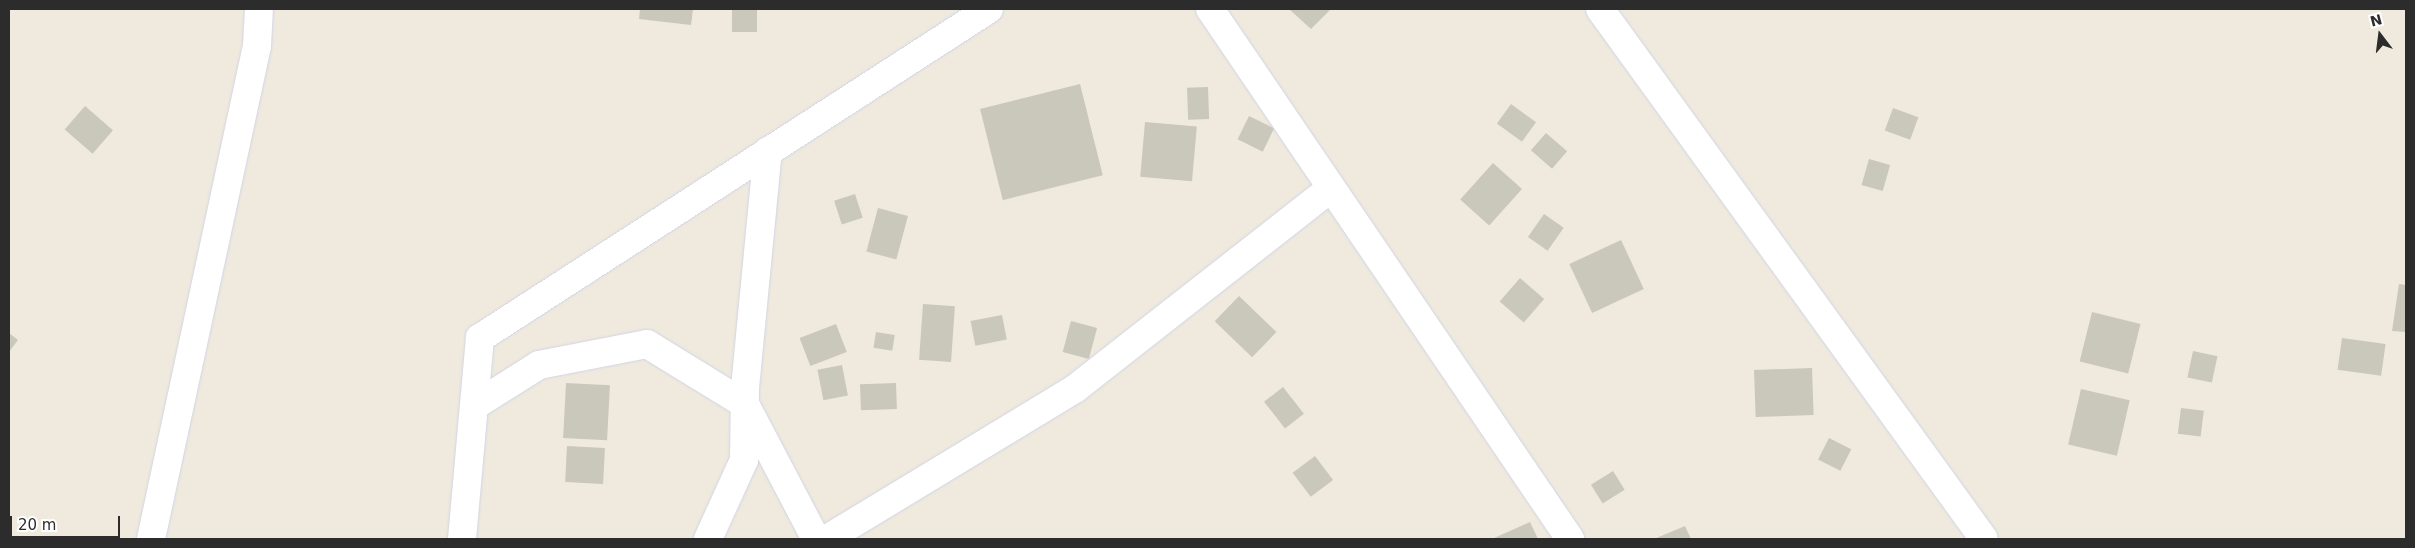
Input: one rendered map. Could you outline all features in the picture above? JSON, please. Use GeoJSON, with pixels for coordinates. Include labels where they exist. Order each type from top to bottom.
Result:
{"type":"FeatureCollection","features":[{"type":"Feature","properties":{"kind":"street"},"geometry":{"type":"LineString","coordinates":[[151,539],[257,46],[259,9]]}},
{"type":"Feature","properties":{"kind":"street"},"geometry":{"type":"LineString","coordinates":[[462,539],[480,338],[989,9]]}},
{"type":"Feature","properties":{"kind":"street"},"geometry":{"type":"LineString","coordinates":[[1210,9],[1570,539]]}},
{"type":"Feature","properties":{"kind":"street"},"geometry":{"type":"LineString","coordinates":[[1600,9],[1984,539]]}},
{"type":"Feature","properties":{"kind":"street"},"geometry":{"type":"LineString","coordinates":[[708,539],[744,460],[745,404],[768,151]]}},
{"type":"Feature","properties":{"kind":"street"},"geometry":{"type":"LineString","coordinates":[[827,539],[1076,388],[1331,188]]}},
{"type":"Feature","properties":{"kind":"street"},"geometry":{"type":"LineString","coordinates":[[474,406],[539,365],[648,344],[745,404],[816,539]]}},
{"type":"Feature","properties":{"kind":"building"},"geometry":{"type":"Polygon","coordinates":[[[640,9],[693,9],[691,25],[639,19],[640,9]]]}},
{"type":"Feature","properties":{"kind":"building"},"geometry":{"type":"Polygon","coordinates":[[[732,9],[757,9],[757,32],[732,32],[732,9]]]}},
{"type":"Feature","properties":{"kind":"building"},"geometry":{"type":"Polygon","coordinates":[[[1289,9],[1331,9],[1311,29],[1289,9]]]}},
{"type":"Feature","properties":{"kind":"building"},"geometry":{"type":"Polygon","coordinates":[[[1080,84],[1103,175],[1003,200],[980,109],[1080,84]]]}},
{"type":"Feature","properties":{"kind":"building"},"geometry":{"type":"Polygon","coordinates":[[[1208,87],[1209,119],[1188,120],[1187,88],[1208,87]]]}},
{"type":"Feature","properties":{"kind":"building"},"geometry":{"type":"Polygon","coordinates":[[[1511,104],[1536,122],[1522,142],[1497,123],[1511,104]]]}},
{"type":"Feature","properties":{"kind":"building"},"geometry":{"type":"Polygon","coordinates":[[[85,106],[113,130],[93,154],[65,129],[85,106]]]}},
{"type":"Feature","properties":{"kind":"building"},"geometry":{"type":"Polygon","coordinates":[[[1893,108],[1918,117],[1910,140],[1885,131],[1893,108]]]}},
{"type":"Feature","properties":{"kind":"building"},"geometry":{"type":"Polygon","coordinates":[[[1249,116],[1274,128],[1263,152],[1238,139],[1249,116]]]}},
{"type":"Feature","properties":{"kind":"building"},"geometry":{"type":"Polygon","coordinates":[[[1145,122],[1197,127],[1192,181],[1140,177],[1145,122]]]}},
{"type":"Feature","properties":{"kind":"building"},"geometry":{"type":"Polygon","coordinates":[[[1546,133],[1567,151],[1552,169],[1531,150],[1546,133]]]}},
{"type":"Feature","properties":{"kind":"building"},"geometry":{"type":"Polygon","coordinates":[[[1869,159],[1890,165],[1883,191],[1862,185],[1869,159]]]}},
{"type":"Feature","properties":{"kind":"building"},"geometry":{"type":"Polygon","coordinates":[[[1493,163],[1522,189],[1489,226],[1460,199],[1493,163]]]}},
{"type":"Feature","properties":{"kind":"building"},"geometry":{"type":"Polygon","coordinates":[[[855,194],[863,218],[842,225],[834,201],[855,194]]]}},
{"type":"Feature","properties":{"kind":"building"},"geometry":{"type":"Polygon","coordinates":[[[878,208],[908,216],[896,259],[866,251],[878,208]]]}},
{"type":"Feature","properties":{"kind":"building"},"geometry":{"type":"Polygon","coordinates":[[[1544,214],[1564,228],[1548,251],[1528,237],[1544,214]]]}},
{"type":"Feature","properties":{"kind":"building"},"geometry":{"type":"Polygon","coordinates":[[[1621,240],[1644,289],[1592,313],[1569,264],[1621,240]]]}},
{"type":"Feature","properties":{"kind":"building"},"geometry":{"type":"Polygon","coordinates":[[[1520,278],[1544,299],[1524,322],[1500,301],[1520,278]]]}},
{"type":"Feature","properties":{"kind":"building"},"geometry":{"type":"Polygon","coordinates":[[[2399,284],[2406,285],[2406,332],[2392,331],[2399,284]]]}},
{"type":"Feature","properties":{"kind":"building"},"geometry":{"type":"Polygon","coordinates":[[[1239,296],[1276,332],[1252,357],[1215,321],[1239,296]]]}},
{"type":"Feature","properties":{"kind":"building"},"geometry":{"type":"Polygon","coordinates":[[[923,304],[955,306],[951,362],[919,360],[923,304]]]}},
{"type":"Feature","properties":{"kind":"building"},"geometry":{"type":"Polygon","coordinates":[[[2092,312],[2141,324],[2128,374],[2080,361],[2092,312]]]}},
{"type":"Feature","properties":{"kind":"building"},"geometry":{"type":"Polygon","coordinates":[[[1002,315],[1007,340],[975,346],[971,321],[1002,315]]]}},
{"type":"Feature","properties":{"kind":"building"},"geometry":{"type":"Polygon","coordinates":[[[1071,321],[1097,328],[1089,359],[1063,352],[1071,321]]]}},
{"type":"Feature","properties":{"kind":"building"},"geometry":{"type":"Polygon","coordinates":[[[836,324],[847,352],[810,366],[800,338],[836,324]]]}},
{"type":"Feature","properties":{"kind":"building"},"geometry":{"type":"Polygon","coordinates":[[[876,332],[895,335],[892,351],[873,348],[876,332]]]}},
{"type":"Feature","properties":{"kind":"building"},"geometry":{"type":"Polygon","coordinates":[[[9,333],[18,340],[9,352],[9,333]]]}},
{"type":"Feature","properties":{"kind":"building"},"geometry":{"type":"Polygon","coordinates":[[[2342,338],[2386,344],[2381,376],[2338,370],[2342,338]]]}},
{"type":"Feature","properties":{"kind":"building"},"geometry":{"type":"Polygon","coordinates":[[[2193,351],[2217,356],[2212,383],[2187,377],[2193,351]]]}},
{"type":"Feature","properties":{"kind":"building"},"geometry":{"type":"Polygon","coordinates":[[[842,365],[848,395],[823,400],[817,370],[842,365]]]}},
{"type":"Feature","properties":{"kind":"building"},"geometry":{"type":"Polygon","coordinates":[[[1812,368],[1814,415],[1756,417],[1754,370],[1812,368]]]}},
{"type":"Feature","properties":{"kind":"building"},"geometry":{"type":"Polygon","coordinates":[[[566,383],[610,385],[607,440],[563,438],[566,383]]]}},
{"type":"Feature","properties":{"kind":"building"},"geometry":{"type":"Polygon","coordinates":[[[896,383],[897,409],[861,410],[860,384],[896,383]]]}},
{"type":"Feature","properties":{"kind":"building"},"geometry":{"type":"Polygon","coordinates":[[[1283,387],[1304,414],[1285,429],[1264,402],[1283,387]]]}},
{"type":"Feature","properties":{"kind":"building"},"geometry":{"type":"Polygon","coordinates":[[[2081,389],[2130,400],[2117,456],[2068,445],[2081,389]]]}},
{"type":"Feature","properties":{"kind":"building"},"geometry":{"type":"Polygon","coordinates":[[[2181,408],[2204,411],[2201,437],[2178,434],[2181,408]]]}},
{"type":"Feature","properties":{"kind":"building"},"geometry":{"type":"Polygon","coordinates":[[[1829,438],[1851,449],[1840,471],[1818,459],[1829,438]]]}},
{"type":"Feature","properties":{"kind":"building"},"geometry":{"type":"Polygon","coordinates":[[[567,446],[605,448],[603,484],[565,482],[567,446]]]}},
{"type":"Feature","properties":{"kind":"building"},"geometry":{"type":"Polygon","coordinates":[[[1315,456],[1333,480],[1311,497],[1293,473],[1315,456]]]}},
{"type":"Feature","properties":{"kind":"building"},"geometry":{"type":"Polygon","coordinates":[[[1613,471],[1625,490],[1603,503],[1591,485],[1613,471]]]}},
{"type":"Feature","properties":{"kind":"building"},"geometry":{"type":"Polygon","coordinates":[[[1530,522],[1538,539],[1492,539],[1530,522]]]}},
{"type":"Feature","properties":{"kind":"building"},"geometry":{"type":"Polygon","coordinates":[[[1685,526],[1691,539],[1654,539],[1685,526]]]}}]}
